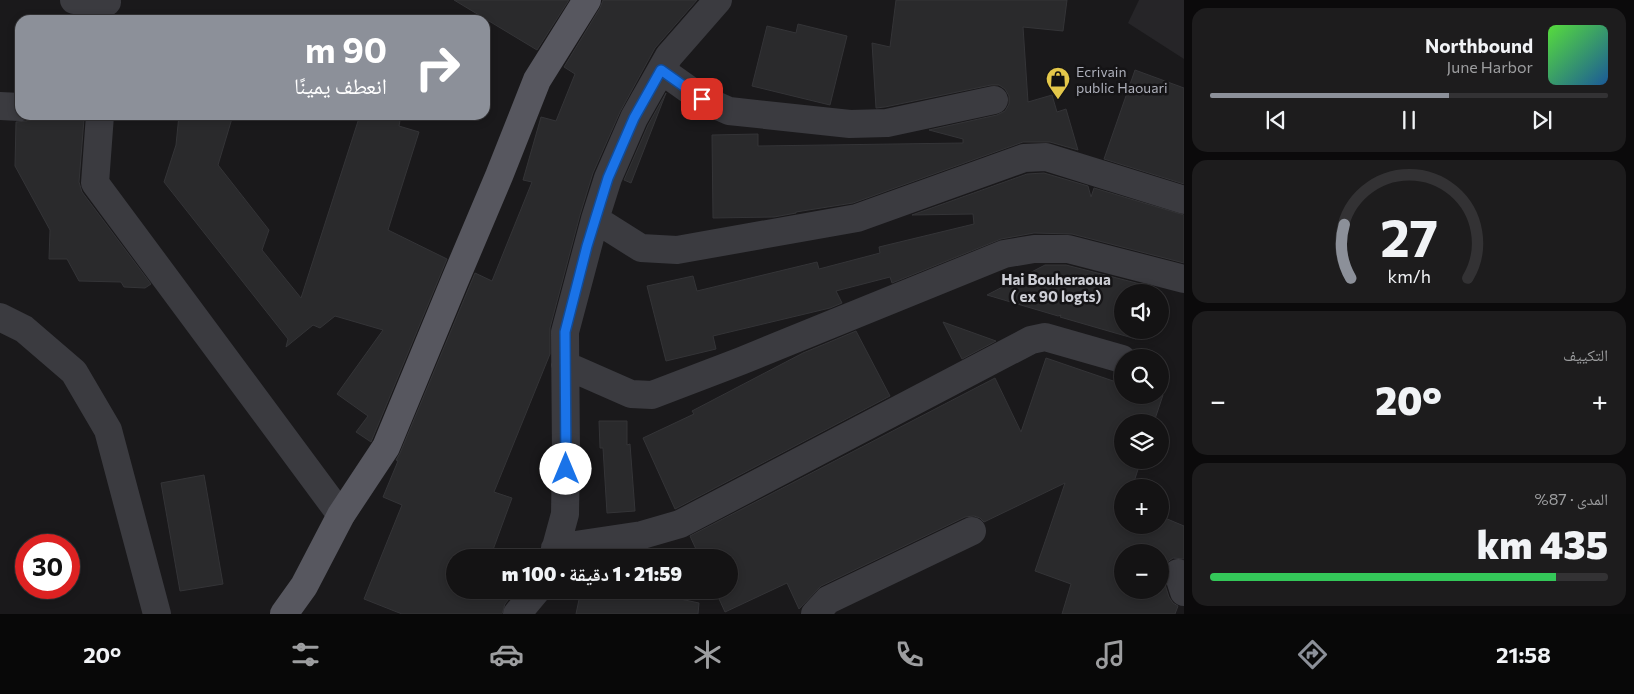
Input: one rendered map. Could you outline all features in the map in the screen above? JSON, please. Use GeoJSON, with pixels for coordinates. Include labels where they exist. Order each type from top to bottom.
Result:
{"type":"FeatureCollection","features":[{"type":"Feature","properties":{"kind":"main road"},"geometry":{"type":"LineString","coordinates":[[284,614],[304,586],[342,515],[386,446],[537,80],[587,0]]}},
{"type":"Feature","properties":{"kind":"street"},"geometry":{"type":"LineString","coordinates":[[74,0],[106,7]]}},
{"type":"Feature","properties":{"kind":"street"},"geometry":{"type":"LineString","coordinates":[[555,549],[565,514],[565,332],[595,219],[608,178],[634,118],[669,56],[718,0]]}},
{"type":"Feature","properties":{"kind":"street"},"geometry":{"type":"LineString","coordinates":[[661,70],[702,99],[730,111],[850,124],[886,123],[994,100]]}},
{"type":"Feature","properties":{"kind":"street"},"geometry":{"type":"LineString","coordinates":[[0,106],[15,107]]}},
{"type":"Feature","properties":{"kind":"street"},"geometry":{"type":"LineString","coordinates":[[100,120],[95,183],[342,515]]}},
{"type":"Feature","properties":{"kind":"street"},"geometry":{"type":"LineString","coordinates":[[595,219],[641,248],[677,250],[857,218],[1024,158],[1038,157],[1046,157],[1184,200]]}},
{"type":"Feature","properties":{"kind":"street"},"geometry":{"type":"LineString","coordinates":[[565,365],[632,394],[652,395],[741,361],[1004,254],[1034,249],[1068,249],[1184,279]]}},
{"type":"Feature","properties":{"kind":"street"},"geometry":{"type":"LineString","coordinates":[[0,317],[24,329],[74,372],[108,430],[156,614]]}},
{"type":"Feature","properties":{"kind":"street"},"geometry":{"type":"LineString","coordinates":[[574,549],[642,535],[680,524],[1031,340],[1046,337],[1114,357]]}},
{"type":"Feature","properties":{"kind":"street"},"geometry":{"type":"LineString","coordinates":[[816,614],[828,600],[972,531]]}},
{"type":"Feature","properties":{"kind":"street"},"geometry":{"type":"LineString","coordinates":[[517,614],[530,599]]}},
{"type":"Feature","properties":{"kind":"shaded area"},"geometry":{"type":"Polygon","coordinates":[[[1139,0],[1184,0],[1184,59],[1128,23],[1139,0]]]}},
{"type":"Feature","properties":{"kind":"building"},"geometry":{"type":"Polygon","coordinates":[[[454,0],[569,0],[537,50],[490,22],[490,15],[479,15],[454,0]]]}},
{"type":"Feature","properties":{"kind":"building"},"geometry":{"type":"Polygon","coordinates":[[[603,0],[697,0],[655,48],[620,112],[593,173],[550,328],[550,354],[494,492],[512,498],[493,549],[446,549],[446,599],[509,599],[502,614],[402,614],[364,599],[402,505],[383,497],[398,461],[396,460],[475,273],[492,281],[532,182],[523,180],[541,117],[556,121],[575,74],[564,67],[603,0]]]}},
{"type":"Feature","properties":{"kind":"building"},"geometry":{"type":"Polygon","coordinates":[[[896,0],[1067,0],[1063,31],[1023,27],[1028,102],[1052,95],[1057,112],[1066,109],[1078,150],[1050,142],[1023,142],[853,203],[774,217],[713,218],[712,135],[758,134],[758,146],[963,143],[963,139],[929,130],[997,115],[1005,111],[1009,104],[1009,96],[1005,89],[999,85],[876,108],[872,43],[890,47],[896,0]]]}},
{"type":"Feature","properties":{"kind":"building"},"geometry":{"type":"Polygon","coordinates":[[[798,24],[847,36],[830,105],[752,86],[767,26],[796,33],[798,24]]]}},
{"type":"Feature","properties":{"kind":"building"},"geometry":{"type":"Polygon","coordinates":[[[1135,70],[1184,88],[1184,184],[1104,159],[1135,70]]]}},
{"type":"Feature","properties":{"kind":"building"},"geometry":{"type":"Polygon","coordinates":[[[666,93],[631,183],[624,180],[648,125],[666,93]]]}},
{"type":"Feature","properties":{"kind":"building"},"geometry":{"type":"Polygon","coordinates":[[[84,120],[79,182],[82,192],[151,284],[145,288],[124,287],[121,282],[79,281],[67,259],[49,259],[50,230],[15,166],[16,122],[84,120]]]}},
{"type":"Feature","properties":{"kind":"building"},"geometry":{"type":"Polygon","coordinates":[[[178,120],[232,120],[218,165],[269,230],[262,250],[301,298],[358,120],[400,120],[399,126],[419,132],[388,230],[447,259],[371,442],[356,432],[368,416],[337,394],[383,330],[335,316],[320,328],[313,325],[286,347],[288,339],[164,182],[176,145],[178,120]]]}},
{"type":"Feature","properties":{"kind":"building"},"geometry":{"type":"Polygon","coordinates":[[[1044,173],[1088,186],[1091,197],[1094,188],[1184,215],[1184,263],[1072,234],[1034,233],[1001,239],[892,283],[890,277],[836,291],[842,303],[830,308],[713,336],[716,349],[666,361],[647,286],[693,276],[697,291],[817,262],[819,269],[880,253],[879,247],[974,224],[973,214],[912,215],[1027,174],[1044,173]]]}},
{"type":"Feature","properties":{"kind":"building"},"geometry":{"type":"Polygon","coordinates":[[[1045,265],[1066,265],[1140,284],[1114,284],[1114,333],[1060,317],[1061,315],[1058,316],[987,295],[1045,265]]]}},
{"type":"Feature","properties":{"kind":"building"},"geometry":{"type":"Polygon","coordinates":[[[943,322],[996,341],[962,359],[943,322]]]}},
{"type":"Feature","properties":{"kind":"building"},"geometry":{"type":"Polygon","coordinates":[[[856,331],[890,396],[675,509],[643,438],[694,414],[692,411],[803,353],[856,331]]]}},
{"type":"Feature","properties":{"kind":"building"},"geometry":{"type":"Polygon","coordinates":[[[1046,358],[1114,381],[1114,404],[1160,404],[1157,414],[1114,414],[1114,469],[1138,469],[1135,479],[1114,479],[1114,534],[1169,534],[1169,520],[1184,526],[1184,559],[1173,558],[1169,561],[1169,544],[1114,544],[1114,599],[1169,599],[1169,597],[1178,606],[1175,614],[1062,614],[1071,584],[1035,571],[1065,483],[984,522],[974,516],[965,517],[821,586],[799,609],[787,583],[725,612],[719,599],[738,599],[738,549],[696,549],[690,536],[995,378],[1021,432],[1046,358]]]}},
{"type":"Feature","properties":{"kind":"building"},"geometry":{"type":"Polygon","coordinates":[[[599,421],[627,421],[627,445],[630,444],[635,511],[607,513],[603,448],[600,448],[599,421]]]}},
{"type":"Feature","properties":{"kind":"building"},"geometry":{"type":"Polygon","coordinates":[[[204,475],[223,584],[180,591],[161,483],[204,475]]]}},
{"type":"Feature","properties":{"kind":"building"},"geometry":{"type":"Polygon","coordinates":[[[579,599],[680,599],[699,603],[698,614],[576,614],[579,599]]]}},
{"type":"Feature","properties":{"kind":"place","name":"Ecrivain public Haouari"},"geometry":{"type":"Point","coordinates":[1058,100]}},
{"type":"Feature","properties":{"kind":"district","name":"Hai Bouheraoua ( ex 90 logts)"},"geometry":{"type":"Point","coordinates":[1056,288]}},
{"type":"Feature","properties":{"kind":"route"},"geometry":{"type":"LineString","coordinates":[[566,469],[565,332],[587,246],[608,178],[634,118],[661,70],[702,99]]}}]}
